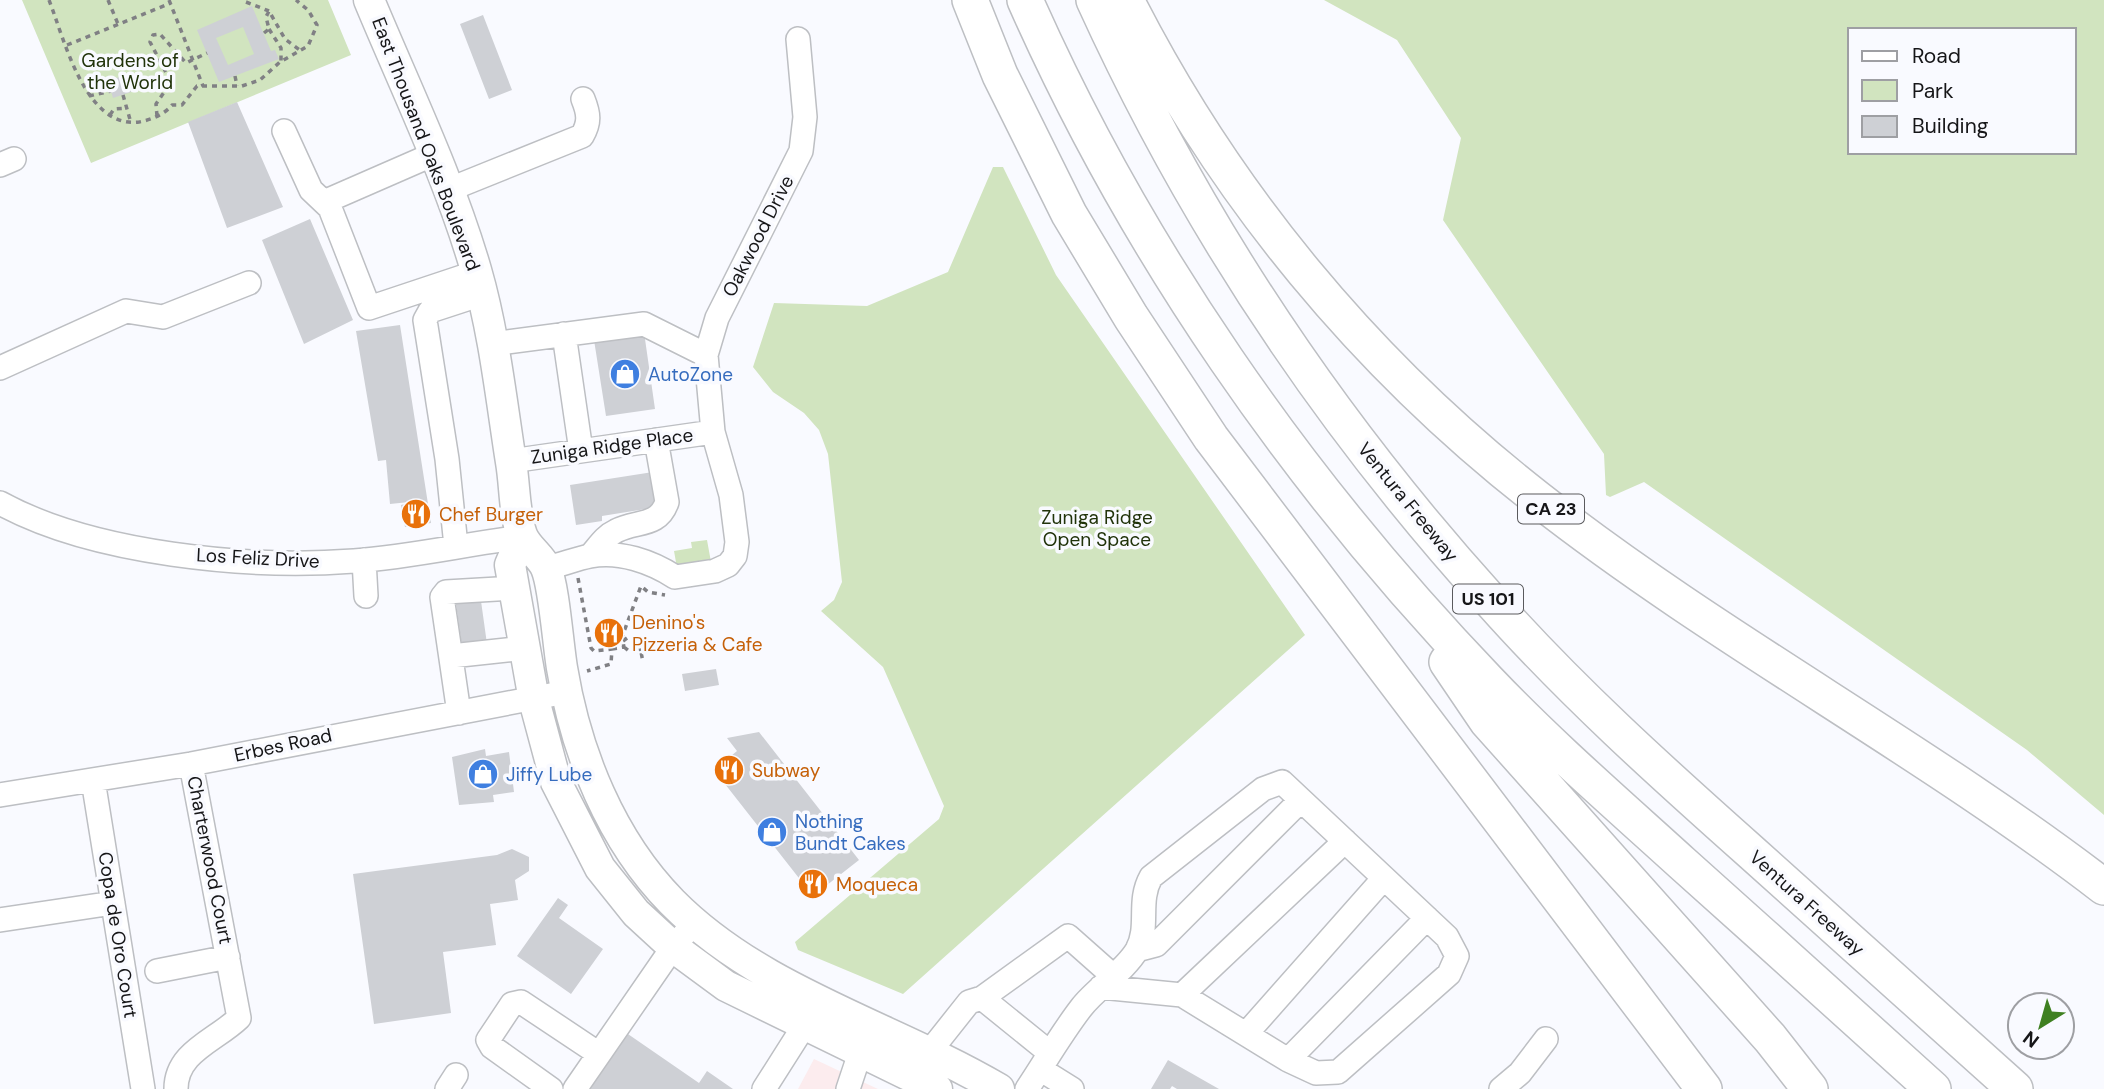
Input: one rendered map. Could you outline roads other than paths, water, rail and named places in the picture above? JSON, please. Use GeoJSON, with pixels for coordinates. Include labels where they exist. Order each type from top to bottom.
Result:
{"type":"FeatureCollection","features":[{"type":"Feature","properties":{"kind":"highway"},"geometry":{"type":"LineString","coordinates":[[971,0],[1000,75],[1069,214],[1211,438],[1704,1089]]}},
{"type":"Feature","properties":{"kind":"highway","name":"US 101"},"geometry":{"type":"LineString","coordinates":[[1025,0],[1099,152],[1153,245],[1260,405],[1384,566],[1489,682],[1601,790],[1933,1089]]}},
{"type":"Feature","properties":{"kind":"highway","name":"Ventura Freeway"},"geometry":{"type":"LineString","coordinates":[[1094,0],[1122,60],[1195,198],[1283,339],[1392,487],[1491,602],[1574,689],[1685,793],[2015,1089]]}},
{"type":"Feature","properties":{"kind":"highway","name":"CA 23"},"geometry":{"type":"LineString","coordinates":[[1126,0],[1193,121],[1248,203],[1300,269],[1355,329],[1412,389],[1466,439],[1588,537],[2005,816],[2104,887]]}},
{"type":"Feature","properties":{"kind":"highway"},"geometry":{"type":"LineString","coordinates":[[1384,566],[1487,720],[1770,1038],[1810,1089]]}},
{"type":"Feature","properties":{"kind":"main road","name":"East Thousand Oaks Boulevard"},"geometry":{"type":"LineString","coordinates":[[369,0],[448,190],[479,283],[492,344],[522,537],[546,568],[566,692],[598,792],[617,830],[642,867],[695,922],[743,959],[929,1050],[999,1089]]}},
{"type":"Feature","properties":{"kind":"main road","name":"East Thousand Oaks Boulevard"},"geometry":{"type":"LineString","coordinates":[[522,537],[510,565],[534,700],[556,782],[600,868],[636,913],[673,947],[726,986],[924,1083]]}},
{"type":"Feature","properties":{"kind":"street","name":"Oakwood Drive"},"geometry":{"type":"LineString","coordinates":[[591,555],[637,559],[656,565],[675,577],[715,571],[728,565],[735,556],[737,542],[730,495],[713,432],[706,355],[717,318],[801,150],[805,117],[797,39]]}},
{"type":"Feature","properties":{"kind":"street"},"geometry":{"type":"LineString","coordinates":[[448,190],[582,136],[588,126],[589,114],[583,99]]}},
{"type":"Feature","properties":{"kind":"street"},"geometry":{"type":"LineString","coordinates":[[284,131],[312,190],[330,208],[369,308],[479,283]]}},
{"type":"Feature","properties":{"kind":"street"},"geometry":{"type":"LineString","coordinates":[[324,202],[434,154]]}},
{"type":"Feature","properties":{"kind":"street"},"geometry":{"type":"LineString","coordinates":[[0,368],[126,311],[163,317],[249,283]]}},
{"type":"Feature","properties":{"kind":"street"},"geometry":{"type":"LineString","coordinates":[[456,546],[447,459],[425,320],[430,311],[479,283]]}},
{"type":"Feature","properties":{"kind":"street"},"geometry":{"type":"LineString","coordinates":[[492,344],[644,324],[706,355]]}},
{"type":"Feature","properties":{"kind":"street"},"geometry":{"type":"LineString","coordinates":[[565,334],[581,451]]}},
{"type":"Feature","properties":{"kind":"street","name":"Zuniga Ridge Place"},"geometry":{"type":"LineString","coordinates":[[511,461],[713,432]]}},
{"type":"Feature","properties":{"kind":"street"},"geometry":{"type":"LineString","coordinates":[[546,568],[591,555],[618,529],[654,521],[664,511],[667,502],[656,440]]}},
{"type":"Feature","properties":{"kind":"street","name":"Los Feliz Drive"},"geometry":{"type":"LineString","coordinates":[[0,503],[74,534],[126,547],[243,560],[310,563],[364,560],[522,537]]}},
{"type":"Feature","properties":{"kind":"street"},"geometry":{"type":"LineString","coordinates":[[364,560],[366,596]]}},
{"type":"Feature","properties":{"kind":"street"},"geometry":{"type":"LineString","coordinates":[[459,713],[443,594],[514,588]]}},
{"type":"Feature","properties":{"kind":"street"},"geometry":{"type":"LineString","coordinates":[[451,656],[525,648]]}},
{"type":"Feature","properties":{"kind":"street","name":"Erbes Road"},"geometry":{"type":"LineString","coordinates":[[0,795],[191,764],[297,741],[534,700],[566,692]]}},
{"type":"Feature","properties":{"kind":"street","name":"Charterwood Court"},"geometry":{"type":"LineString","coordinates":[[176,1089],[178,1069],[186,1058],[239,1018],[191,764]]}},
{"type":"Feature","properties":{"kind":"street","name":"Copa de Oro Court"},"geometry":{"type":"LineString","coordinates":[[93,780],[143,1089]]}},
{"type":"Feature","properties":{"kind":"street"},"geometry":{"type":"LineString","coordinates":[[924,1083],[929,1050],[969,1002],[982,998],[1068,936],[1107,981],[1182,995],[1288,1060],[1316,1073],[1338,1072],[1449,974],[1457,957],[1447,937],[1282,782],[1263,789],[1151,877],[1143,892],[1144,925],[1137,950],[1107,981],[1082,1007],[1027,1089]]}},
{"type":"Feature","properties":{"kind":"street"},"geometry":{"type":"LineString","coordinates":[[1137,950],[1157,945],[1301,800]]}},
{"type":"Feature","properties":{"kind":"street"},"geometry":{"type":"LineString","coordinates":[[1182,995],[1345,841]]}},
{"type":"Feature","properties":{"kind":"street"},"geometry":{"type":"LineString","coordinates":[[1247,1034],[1384,878]]}},
{"type":"Feature","properties":{"kind":"street"},"geometry":{"type":"LineString","coordinates":[[0,920],[113,903]]}},
{"type":"Feature","properties":{"kind":"street"},"geometry":{"type":"LineString","coordinates":[[1288,1060],[1427,918]]}},
{"type":"Feature","properties":{"kind":"street"},"geometry":{"type":"LineString","coordinates":[[575,1089],[673,947],[695,922]]}},
{"type":"Feature","properties":{"kind":"street","name":"Charterwood Court"},"geometry":{"type":"LineString","coordinates":[[157,971],[228,957]]}},
{"type":"Feature","properties":{"kind":"street"},"geometry":{"type":"LineString","coordinates":[[982,998],[1072,1089]]}},
{"type":"Feature","properties":{"kind":"street"},"geometry":{"type":"LineString","coordinates":[[551,1089],[492,1047],[488,1040],[512,1004],[521,1002],[599,1054]]}},
{"type":"Feature","properties":{"kind":"street"},"geometry":{"type":"LineString","coordinates":[[764,1089],[804,1026]]}},
{"type":"Feature","properties":{"kind":"street"},"geometry":{"type":"LineString","coordinates":[[1501,1089],[1520,1073],[1546,1039]]}},
{"type":"Feature","properties":{"kind":"street"},"geometry":{"type":"LineString","coordinates":[[848,1089],[860,1053]]}},
{"type":"Feature","properties":{"kind":"place","name":"AutoZone"},"geometry":{"type":"Point","coordinates":[625,374]}},
{"type":"Feature","properties":{"kind":"place","name":"Chef Burger"},"geometry":{"type":"Point","coordinates":[416,514]}},
{"type":"Feature","properties":{"kind":"place","name":"Denino's Pizzeria & Cafe"},"geometry":{"type":"Point","coordinates":[609,633]}},
{"type":"Feature","properties":{"kind":"place","name":"Subway"},"geometry":{"type":"Point","coordinates":[729,770]}},
{"type":"Feature","properties":{"kind":"place","name":"Jiffy Lube"},"geometry":{"type":"Point","coordinates":[483,774]}},
{"type":"Feature","properties":{"kind":"place","name":"Nothing Bundt Cakes"},"geometry":{"type":"Point","coordinates":[772,832]}},
{"type":"Feature","properties":{"kind":"place","name":"Moqueca"},"geometry":{"type":"Point","coordinates":[813,884]}},
{"type":"Feature","properties":{"kind":"park label","name":"Gardens of the World"},"geometry":{"type":"Point","coordinates":[130,71]}},
{"type":"Feature","properties":{"kind":"park label","name":"Zuniga Ridge Open Space"},"geometry":{"type":"Point","coordinates":[1097,528]}}]}
